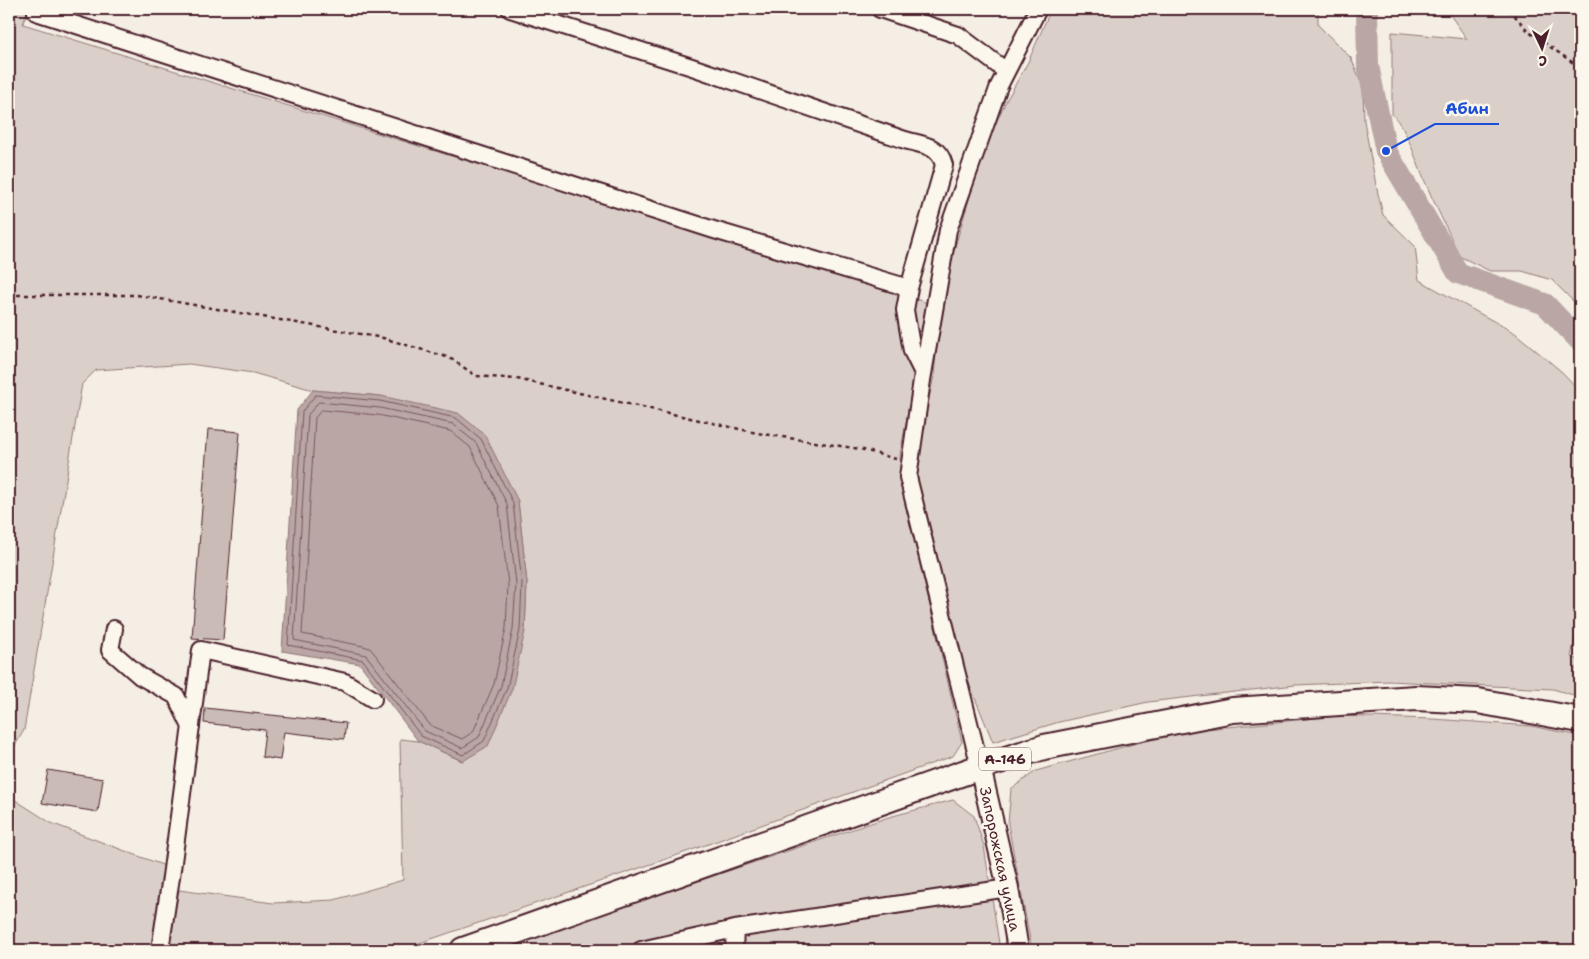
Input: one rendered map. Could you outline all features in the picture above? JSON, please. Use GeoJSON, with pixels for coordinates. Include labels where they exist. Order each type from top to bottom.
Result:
{"type":"FeatureCollection","features":[{"type":"Feature","properties":{"kind":"highway","name":"А-146"},"geometry":{"type":"LineString","coordinates":[[463,950],[980,767],[1044,747],[1233,710],[1416,698],[1478,701],[1577,719]]}},
{"type":"Feature","properties":{"kind":"main road","name":"Запорожская улица"},"geometry":{"type":"LineString","coordinates":[[980,767],[1008,888],[1018,950]]}},
{"type":"Feature","properties":{"kind":"street"},"geometry":{"type":"LineString","coordinates":[[510,9],[692,67],[905,140],[935,148],[942,156],[944,165],[904,310],[912,351],[923,373]]}},
{"type":"Feature","properties":{"kind":"street"},"geometry":{"type":"LineString","coordinates":[[880,9],[958,35],[1006,71]]}},
{"type":"Feature","properties":{"kind":"street"},"geometry":{"type":"LineString","coordinates":[[980,767],[908,477],[923,373],[948,230],[999,86],[1038,9]]}},
{"type":"Feature","properties":{"kind":"street"},"geometry":{"type":"LineString","coordinates":[[36,12],[714,230],[909,288]]}},
{"type":"Feature","properties":{"kind":"street"},"geometry":{"type":"LineString","coordinates":[[114,628],[110,650],[140,676],[176,696],[191,727]]}},
{"type":"Feature","properties":{"kind":"street"},"geometry":{"type":"LineString","coordinates":[[160,950],[201,650],[345,682],[373,699]]}},
{"type":"Feature","properties":{"kind":"street"},"geometry":{"type":"LineString","coordinates":[[641,950],[736,929],[1008,888]]}},
{"type":"Feature","properties":{"kind":"street"},"geometry":{"type":"LineString","coordinates":[[734,950],[736,929]]}},
{"type":"Feature","properties":{"kind":"path"},"geometry":{"type":"LineString","coordinates":[[1509,9],[1529,32],[1572,62],[1580,70]]}},
{"type":"Feature","properties":{"kind":"path"},"geometry":{"type":"LineString","coordinates":[[9,295],[137,295],[383,338],[450,358],[476,376],[517,379],[757,433],[860,449],[910,463]]}},
{"type":"Feature","properties":{"kind":"shaded area"},"geometry":{"type":"Polygon","coordinates":[[[9,9],[28,9],[23,24],[928,303],[900,455],[901,484],[962,742],[953,756],[675,856],[399,950],[166,950],[179,890],[273,903],[334,900],[403,880],[400,739],[418,741],[462,761],[525,631],[527,583],[518,501],[381,396],[313,390],[253,373],[189,364],[96,370],[82,384],[24,730],[12,751],[9,768],[9,9]]]}},
{"type":"Feature","properties":{"kind":"shaded area"},"geometry":{"type":"Polygon","coordinates":[[[1051,9],[1318,9],[1318,25],[1351,58],[1363,87],[1364,121],[1383,215],[1415,246],[1419,280],[1515,333],[1562,372],[1580,391],[1580,623],[1578,623],[1571,657],[1580,660],[1580,697],[1553,689],[1389,681],[1295,685],[1148,702],[1059,722],[993,742],[966,676],[927,514],[918,487],[917,453],[934,376],[939,319],[946,277],[984,149],[1005,103],[1028,62],[1051,9]]]}},
{"type":"Feature","properties":{"kind":"shaded area"},"geometry":{"type":"Polygon","coordinates":[[[1446,9],[1580,9],[1580,304],[1574,302],[1552,280],[1522,271],[1490,271],[1459,256],[1427,187],[1410,144],[1398,121],[1392,114],[1392,32],[1467,39],[1446,9]]]}},
{"type":"Feature","properties":{"kind":"shaded area"},"geometry":{"type":"Polygon","coordinates":[[[1337,716],[1433,719],[1531,726],[1580,736],[1580,950],[1032,950],[1008,824],[1011,789],[1036,771],[1177,732],[1337,716]]]}},
{"type":"Feature","properties":{"kind":"shaded area"},"geometry":{"type":"Polygon","coordinates":[[[9,796],[51,823],[165,866],[153,950],[9,950],[9,796]]]}},
{"type":"Feature","properties":{"kind":"shaded area"},"geometry":{"type":"Polygon","coordinates":[[[953,800],[974,816],[984,846],[1000,950],[499,950],[889,817],[953,800]]]}},
{"type":"Feature","properties":{"kind":"water"},"geometry":{"type":"Polygon","coordinates":[[[313,390],[381,396],[458,413],[485,435],[518,501],[527,583],[525,631],[512,689],[488,746],[463,761],[418,741],[360,664],[282,651],[297,410],[313,390]]]}},
{"type":"Feature","properties":{"kind":"building"},"geometry":{"type":"Polygon","coordinates":[[[208,429],[240,432],[223,640],[192,638],[208,429]]]}},
{"type":"Feature","properties":{"kind":"building"},"geometry":{"type":"Polygon","coordinates":[[[205,708],[346,723],[344,739],[284,732],[280,760],[262,757],[265,730],[204,723],[205,708]]]}},
{"type":"Feature","properties":{"kind":"building"},"geometry":{"type":"Polygon","coordinates":[[[48,770],[103,779],[98,812],[42,803],[48,770]]]}},
{"type":"Feature","properties":{"kind":"waterway"},"geometry":{"type":"LineString","coordinates":[[1367,9],[1368,66],[1386,151],[1458,273],[1545,304],[1580,341]]}},
{"type":"Feature","properties":{"kind":"place","name":"Абин"},"geometry":{"type":"Point","coordinates":[1386,151]}}]}
